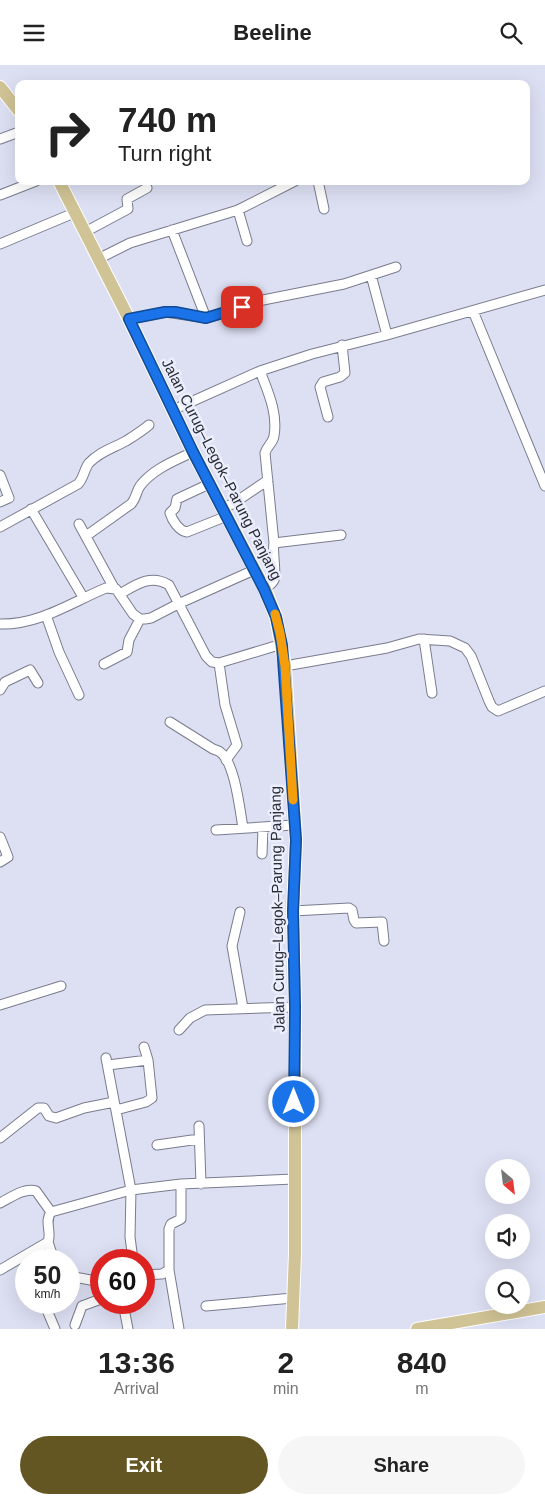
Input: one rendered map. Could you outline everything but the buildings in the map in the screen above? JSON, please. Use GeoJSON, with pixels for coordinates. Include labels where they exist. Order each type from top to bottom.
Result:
{"type":"FeatureCollection","features":[{"type":"Feature","properties":{"kind":"main road"},"geometry":{"type":"LineString","coordinates":[[0,87],[15,106]]}},
{"type":"Feature","properties":{"kind":"main road","name":"Jalan Curug–Legok–Parung Panjang"},"geometry":{"type":"LineString","coordinates":[[61,185],[129,319],[193,452],[264,589],[276,617],[282,645],[296,840],[293,911],[295,1254],[292,1329]]}},
{"type":"Feature","properties":{"kind":"main road"},"geometry":{"type":"LineString","coordinates":[[417,1329],[545,1307]]}},
{"type":"Feature","properties":{"kind":"street"},"geometry":{"type":"LineString","coordinates":[[0,139],[15,133]]}},
{"type":"Feature","properties":{"kind":"street"},"geometry":{"type":"LineString","coordinates":[[0,195],[26,185]]}},
{"type":"Feature","properties":{"kind":"street"},"geometry":{"type":"LineString","coordinates":[[98,259],[130,243],[238,210],[287,185]]}},
{"type":"Feature","properties":{"kind":"street"},"geometry":{"type":"LineString","coordinates":[[319,185],[324,209]]}},
{"type":"Feature","properties":{"kind":"street"},"geometry":{"type":"LineString","coordinates":[[85,232],[127,211],[129,207],[127,199],[147,188]]}},
{"type":"Feature","properties":{"kind":"street"},"geometry":{"type":"LineString","coordinates":[[238,210],[247,241]]}},
{"type":"Feature","properties":{"kind":"street"},"geometry":{"type":"LineString","coordinates":[[0,244],[74,213]]}},
{"type":"Feature","properties":{"kind":"street"},"geometry":{"type":"LineString","coordinates":[[172,230],[206,318]]}},
{"type":"Feature","properties":{"kind":"street"},"geometry":{"type":"LineString","coordinates":[[129,319],[165,312],[206,318],[258,301],[334,287],[396,267]]}},
{"type":"Feature","properties":{"kind":"street"},"geometry":{"type":"LineString","coordinates":[[370,275],[387,335]]}},
{"type":"Feature","properties":{"kind":"street"},"geometry":{"type":"LineString","coordinates":[[173,410],[260,371],[342,345],[387,335],[545,290]]}},
{"type":"Feature","properties":{"kind":"street"},"geometry":{"type":"LineString","coordinates":[[473,311],[545,486]]}},
{"type":"Feature","properties":{"kind":"street"},"geometry":{"type":"LineString","coordinates":[[328,417],[320,387],[323,382],[340,377],[345,373],[342,345]]}},
{"type":"Feature","properties":{"kind":"street"},"geometry":{"type":"LineString","coordinates":[[260,371],[275,417],[274,439],[267,447],[265,453],[274,543],[272,551],[275,577],[264,589]]}},
{"type":"Feature","properties":{"kind":"street"},"geometry":{"type":"LineString","coordinates":[[0,527],[78,484],[86,467],[93,459],[149,425]]}},
{"type":"Feature","properties":{"kind":"street"},"geometry":{"type":"LineString","coordinates":[[86,536],[135,501],[140,487],[160,468],[193,452]]}},
{"type":"Feature","properties":{"kind":"street"},"geometry":{"type":"LineString","coordinates":[[0,475],[9,498],[0,501]]}},
{"type":"Feature","properties":{"kind":"street"},"geometry":{"type":"LineString","coordinates":[[210,484],[177,499],[170,516],[180,529],[187,532],[225,513],[238,501],[268,480]]}},
{"type":"Feature","properties":{"kind":"street"},"geometry":{"type":"LineString","coordinates":[[31,509],[84,597]]}},
{"type":"Feature","properties":{"kind":"street"},"geometry":{"type":"LineString","coordinates":[[79,524],[117,591],[133,614],[140,619],[151,618],[178,603],[254,570]]}},
{"type":"Feature","properties":{"kind":"street"},"geometry":{"type":"LineString","coordinates":[[274,543],[341,535]]}},
{"type":"Feature","properties":{"kind":"street"},"geometry":{"type":"LineString","coordinates":[[0,624],[31,621],[106,588],[117,591],[152,579],[170,585],[206,656],[212,662],[219,663],[282,645]]}},
{"type":"Feature","properties":{"kind":"street"},"geometry":{"type":"LineString","coordinates":[[46,615],[59,652],[79,695]]}},
{"type":"Feature","properties":{"kind":"street"},"geometry":{"type":"LineString","coordinates":[[104,664],[127,652],[129,640],[140,619]]}},
{"type":"Feature","properties":{"kind":"street"},"geometry":{"type":"LineString","coordinates":[[424,639],[432,693]]}},
{"type":"Feature","properties":{"kind":"street"},"geometry":{"type":"LineString","coordinates":[[285,666],[360,653],[424,639],[450,641],[465,648],[478,669],[492,707],[498,711],[545,691]]}},
{"type":"Feature","properties":{"kind":"street"},"geometry":{"type":"LineString","coordinates":[[219,663],[225,705],[237,745],[226,760]]}},
{"type":"Feature","properties":{"kind":"street"},"geometry":{"type":"LineString","coordinates":[[0,690],[5,682],[30,670],[38,683]]}},
{"type":"Feature","properties":{"kind":"street"},"geometry":{"type":"LineString","coordinates":[[170,722],[220,752],[226,760],[237,787],[243,828]]}},
{"type":"Feature","properties":{"kind":"street"},"geometry":{"type":"LineString","coordinates":[[216,830],[294,825]]}},
{"type":"Feature","properties":{"kind":"street"},"geometry":{"type":"LineString","coordinates":[[262,854],[263,828]]}},
{"type":"Feature","properties":{"kind":"street"},"geometry":{"type":"LineString","coordinates":[[0,837],[8,857],[0,862]]}},
{"type":"Feature","properties":{"kind":"street"},"geometry":{"type":"LineString","coordinates":[[293,911],[349,908],[352,910],[356,923],[382,923],[384,941]]}},
{"type":"Feature","properties":{"kind":"street"},"geometry":{"type":"LineString","coordinates":[[240,912],[232,946],[243,1008]]}},
{"type":"Feature","properties":{"kind":"street"},"geometry":{"type":"LineString","coordinates":[[0,1005],[61,986]]}},
{"type":"Feature","properties":{"kind":"street"},"geometry":{"type":"LineString","coordinates":[[179,1030],[190,1018],[205,1010],[295,1007]]}},
{"type":"Feature","properties":{"kind":"street"},"geometry":{"type":"LineString","coordinates":[[0,1138],[38,1108],[44,1108],[49,1116],[56,1118],[84,1108],[146,1103],[152,1095],[148,1060],[144,1047]]}},
{"type":"Feature","properties":{"kind":"street"},"geometry":{"type":"LineString","coordinates":[[131,1249],[131,1190],[107,1061],[148,1060]]}},
{"type":"Feature","properties":{"kind":"street"},"geometry":{"type":"LineString","coordinates":[[199,1126],[201,1184]]}},
{"type":"Feature","properties":{"kind":"street"},"geometry":{"type":"LineString","coordinates":[[157,1145],[199,1139]]}},
{"type":"Feature","properties":{"kind":"street"},"geometry":{"type":"LineString","coordinates":[[51,1212],[131,1190],[181,1184],[294,1179]]}},
{"type":"Feature","properties":{"kind":"street"},"geometry":{"type":"LineString","coordinates":[[179,1329],[172,1277],[169,1271],[169,1229],[171,1224],[181,1219],[181,1184]]}},
{"type":"Feature","properties":{"kind":"street"},"geometry":{"type":"LineString","coordinates":[[0,1203],[32,1190],[36,1191],[51,1212]]}},
{"type":"Feature","properties":{"kind":"street"},"geometry":{"type":"LineString","coordinates":[[50,1249],[47,1221],[51,1212]]}},
{"type":"Feature","properties":{"kind":"street"},"geometry":{"type":"LineString","coordinates":[[38,1249],[48,1242]]}},
{"type":"Feature","properties":{"kind":"street"},"geometry":{"type":"LineString","coordinates":[[0,1271],[15,1263]]}},
{"type":"Feature","properties":{"kind":"street"},"geometry":{"type":"LineString","coordinates":[[155,1274],[169,1271]]}},
{"type":"Feature","properties":{"kind":"street"},"geometry":{"type":"LineString","coordinates":[[206,1306],[292,1298]]}},
{"type":"Feature","properties":{"kind":"street"},"geometry":{"type":"LineString","coordinates":[[75,1325],[82,1306],[90,1303]]}},
{"type":"Feature","properties":{"kind":"street"},"geometry":{"type":"LineString","coordinates":[[49,1314],[55,1329]]}},
{"type":"Feature","properties":{"kind":"street"},"geometry":{"type":"LineString","coordinates":[[125,1314],[128,1329]]}},
{"type":"Feature","properties":{"kind":"slow traffic"},"geometry":{"type":"LineString","coordinates":[[275,614],[285,666],[293,800]]}},
{"type":"Feature","properties":{"kind":"route"},"geometry":{"type":"LineString","coordinates":[[242,307],[206,318],[165,312],[129,319],[193,452],[272,604],[280,633],[285,666],[296,840],[293,911],[294,1102]]}}]}
